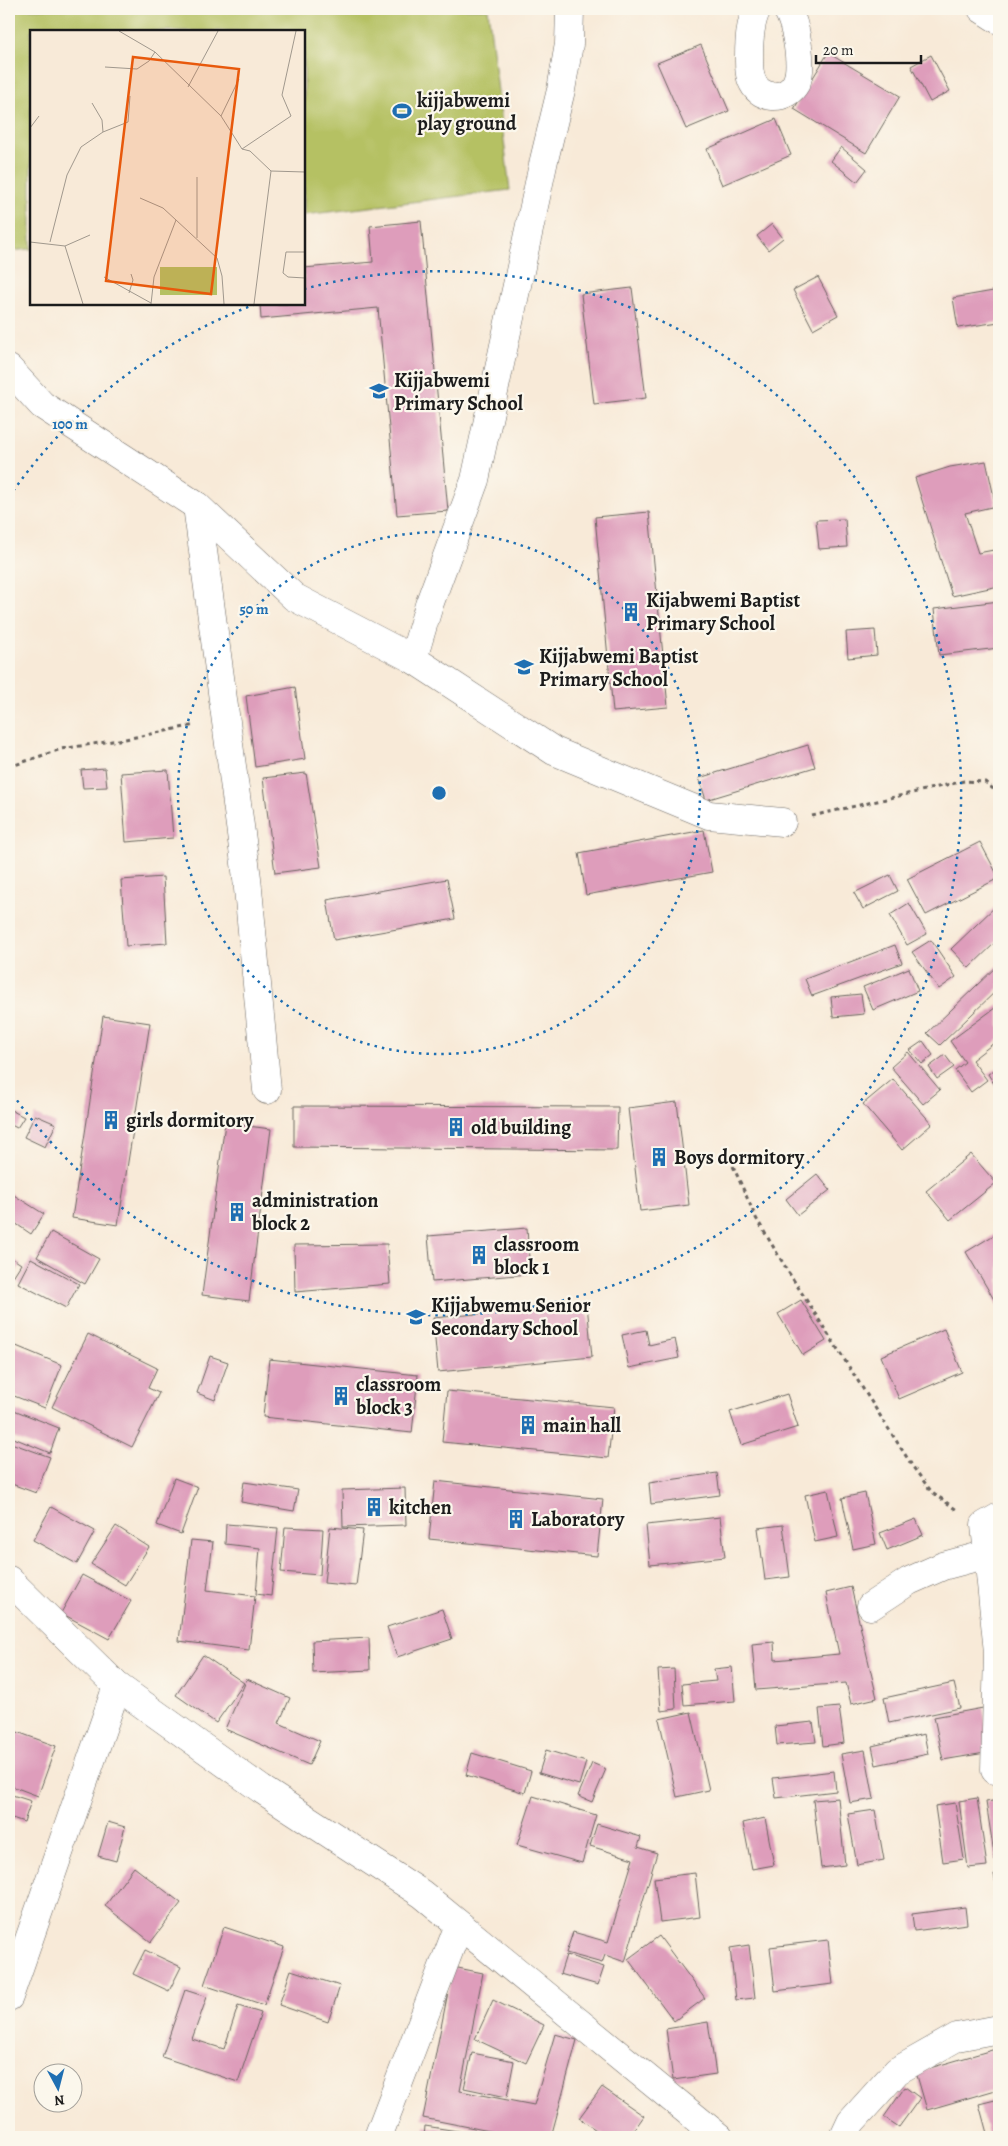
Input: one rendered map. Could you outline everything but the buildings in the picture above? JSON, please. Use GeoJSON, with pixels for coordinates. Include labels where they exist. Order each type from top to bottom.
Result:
{"type":"FeatureCollection","features":[{"type":"Feature","properties":{"kind":"street"},"geometry":{"type":"LineString","coordinates":[[413,659],[428,605],[475,480],[544,160],[561,90],[569,44],[570,9]]}},
{"type":"Feature","properties":{"kind":"street"},"geometry":{"type":"LineString","coordinates":[[757,9],[749,42],[750,74],[756,89],[769,96],[777,97],[791,90],[798,77],[798,44],[787,9]]}},
{"type":"Feature","properties":{"kind":"street"},"geometry":{"type":"LineString","coordinates":[[982,9],[999,20]]}},
{"type":"Feature","properties":{"kind":"street"},"geometry":{"type":"LineString","coordinates":[[9,369],[42,405],[197,506],[294,597],[413,659],[554,751],[709,815],[782,822]]}},
{"type":"Feature","properties":{"kind":"street"},"geometry":{"type":"LineString","coordinates":[[197,506],[247,878],[267,1090]]}},
{"type":"Feature","properties":{"kind":"street"},"geometry":{"type":"LineString","coordinates":[[992,1521],[988,1554],[998,1652],[995,1770]]}},
{"type":"Feature","properties":{"kind":"street"},"geometry":{"type":"LineString","coordinates":[[870,1606],[909,1581],[943,1566],[988,1554]]}},
{"type":"Feature","properties":{"kind":"street"},"geometry":{"type":"LineString","coordinates":[[9,1580],[117,1686],[261,1789],[422,1894],[719,2137]]}},
{"type":"Feature","properties":{"kind":"street"},"geometry":{"type":"LineString","coordinates":[[9,1997],[117,1686]]}},
{"type":"Feature","properties":{"kind":"street"},"geometry":{"type":"LineString","coordinates":[[378,2137],[459,1925]]}},
{"type":"Feature","properties":{"kind":"street"},"geometry":{"type":"LineString","coordinates":[[844,2137],[851,2122],[897,2071],[957,2037],[999,2029]]}},
{"type":"Feature","properties":{"kind":"path"},"geometry":{"type":"LineString","coordinates":[[9,767],[61,749],[131,738],[225,719]]}},
{"type":"Feature","properties":{"kind":"path"},"geometry":{"type":"LineString","coordinates":[[782,822],[964,781],[985,782],[999,794]]}},
{"type":"Feature","properties":{"kind":"path"},"geometry":{"type":"LineString","coordinates":[[733,1166],[756,1218],[788,1273],[912,1467],[931,1491],[952,1508],[992,1521]]}},
{"type":"Feature","properties":{"kind":"green space","name":"kijjabwemi play ground"},"geometry":{"type":"Polygon","coordinates":[[[9,9],[488,9],[510,190],[305,215],[305,30],[30,30],[30,249],[9,251],[9,9]]]}},
{"type":"Feature","properties":{"kind":"place","name":"kijjabwemi play ground"},"geometry":{"type":"Point","coordinates":[402,111]}},
{"type":"Feature","properties":{"kind":"place","name":"Kijjabwemi Primary School"},"geometry":{"type":"Point","coordinates":[379,391]}},
{"type":"Feature","properties":{"kind":"place","name":"Kijabwemi Baptist Primary School"},"geometry":{"type":"Point","coordinates":[631,612]}},
{"type":"Feature","properties":{"kind":"place","name":"Kijjabwemi Baptist Primary School"},"geometry":{"type":"Point","coordinates":[524,667]}},
{"type":"Feature","properties":{"kind":"place","name":"girls dormitory"},"geometry":{"type":"Point","coordinates":[111,1120]}},
{"type":"Feature","properties":{"kind":"place","name":"old building"},"geometry":{"type":"Point","coordinates":[456,1127]}},
{"type":"Feature","properties":{"kind":"place","name":"Boys dormitory"},"geometry":{"type":"Point","coordinates":[659,1157]}},
{"type":"Feature","properties":{"kind":"place","name":"administration block 2"},"geometry":{"type":"Point","coordinates":[237,1212]}},
{"type":"Feature","properties":{"kind":"place","name":"classroom block 1"},"geometry":{"type":"Point","coordinates":[479,1255]}},
{"type":"Feature","properties":{"kind":"place","name":"Kijjabwemu Senior Secondary School"},"geometry":{"type":"Point","coordinates":[416,1317]}},
{"type":"Feature","properties":{"kind":"place","name":"classroom block 3"},"geometry":{"type":"Point","coordinates":[341,1396]}},
{"type":"Feature","properties":{"kind":"place","name":"main hall"},"geometry":{"type":"Point","coordinates":[528,1425]}},
{"type":"Feature","properties":{"kind":"place","name":"kitchen"},"geometry":{"type":"Point","coordinates":[374,1507]}},
{"type":"Feature","properties":{"kind":"place","name":"Laboratory"},"geometry":{"type":"Point","coordinates":[516,1519]}}]}
